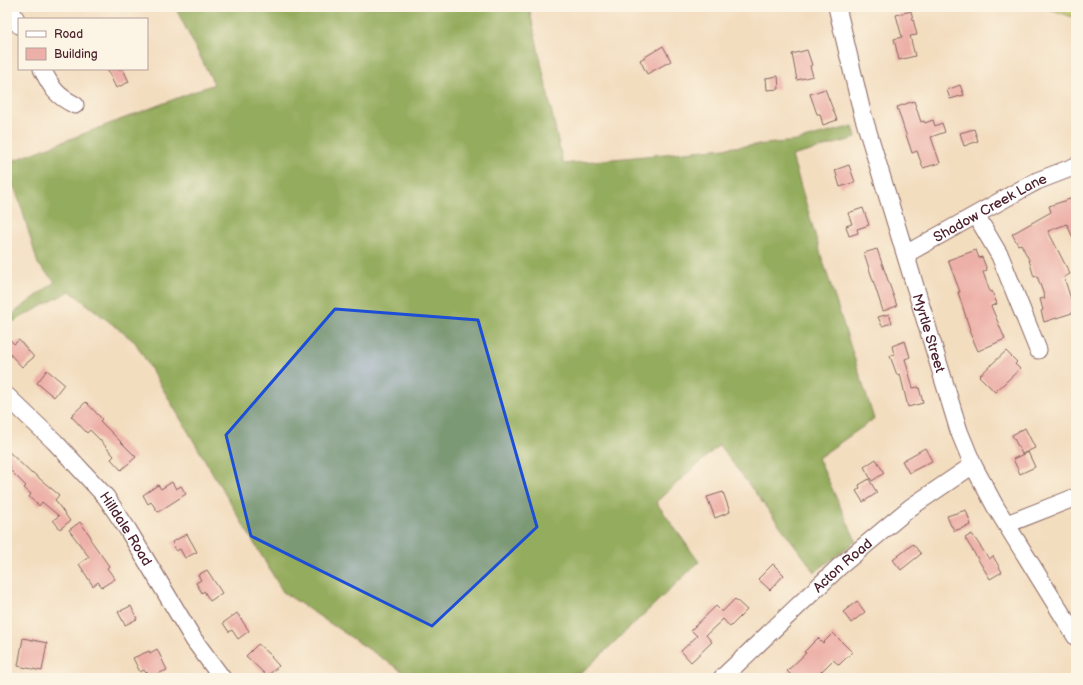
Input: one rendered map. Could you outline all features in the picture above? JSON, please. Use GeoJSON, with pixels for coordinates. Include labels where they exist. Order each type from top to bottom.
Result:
{"type":"FeatureCollection","features":[{"type":"Feature","properties":{"kind":"street"},"geometry":{"type":"LineString","coordinates":[[9,7],[18,24]]}},
{"type":"Feature","properties":{"kind":"street","name":"Myrtle Street"},"geometry":{"type":"LineString","coordinates":[[837,7],[860,105],[959,431],[973,465],[995,506],[1076,637]]}},
{"type":"Feature","properties":{"kind":"street"},"geometry":{"type":"LineString","coordinates":[[43,70],[57,94],[75,105]]}},
{"type":"Feature","properties":{"kind":"street","name":"Shadow Creek Lane"},"geometry":{"type":"LineString","coordinates":[[906,254],[1037,181],[1076,166]]}},
{"type":"Feature","properties":{"kind":"street"},"geometry":{"type":"LineString","coordinates":[[976,215],[1000,256],[1038,350]]}},
{"type":"Feature","properties":{"kind":"street","name":"Hilldale Road"},"geometry":{"type":"LineString","coordinates":[[7,396],[55,442],[106,497],[128,530],[194,640],[222,678]]}},
{"type":"Feature","properties":{"kind":"street","name":"Acton Road"},"geometry":{"type":"LineString","coordinates":[[722,678],[839,567],[911,507],[973,465]]}},
{"type":"Feature","properties":{"kind":"street"},"geometry":{"type":"LineString","coordinates":[[1007,524],[1076,497]]}},
{"type":"Feature","properties":{"kind":"highlighted area"},"geometry":{"type":"Polygon","coordinates":[[[335,309],[478,320],[537,527],[432,626],[251,536],[226,435],[335,309]]]}},
{"type":"Feature","properties":{"kind":"green space"},"geometry":{"type":"Polygon","coordinates":[[[175,7],[529,7],[563,164],[796,141],[853,126],[856,138],[792,156],[822,258],[874,419],[818,458],[856,541],[815,572],[719,445],[656,502],[699,562],[575,678],[412,678],[283,592],[135,342],[70,291],[7,325],[7,318],[55,282],[38,264],[21,206],[7,168],[7,163],[214,84],[175,7]]]}},
{"type":"Feature","properties":{"kind":"green space"},"geometry":{"type":"Polygon","coordinates":[[[1043,7],[1076,7],[1076,18],[1043,7]]]}},
{"type":"Feature","properties":{"kind":"building"},"geometry":{"type":"Polygon","coordinates":[[[911,11],[917,35],[910,36],[915,56],[899,60],[894,39],[902,37],[896,15],[911,11]]]}},
{"type":"Feature","properties":{"kind":"building"},"geometry":{"type":"Polygon","coordinates":[[[663,46],[671,61],[647,74],[640,60],[663,46]]]}},
{"type":"Feature","properties":{"kind":"building"},"geometry":{"type":"Polygon","coordinates":[[[807,50],[812,65],[810,66],[813,76],[797,80],[792,54],[807,50]]]}},
{"type":"Feature","properties":{"kind":"building"},"geometry":{"type":"Polygon","coordinates":[[[107,70],[123,70],[129,82],[116,88],[107,70]]]}},
{"type":"Feature","properties":{"kind":"building"},"geometry":{"type":"Polygon","coordinates":[[[778,76],[779,89],[767,90],[766,78],[778,76]]]}},
{"type":"Feature","properties":{"kind":"building"},"geometry":{"type":"Polygon","coordinates":[[[960,85],[964,95],[950,99],[947,90],[960,85]]]}},
{"type":"Feature","properties":{"kind":"building"},"geometry":{"type":"Polygon","coordinates":[[[825,89],[837,120],[823,125],[820,114],[817,114],[810,94],[825,89]]]}},
{"type":"Feature","properties":{"kind":"building"},"geometry":{"type":"Polygon","coordinates":[[[914,101],[921,122],[924,121],[925,123],[933,120],[935,126],[942,123],[945,132],[931,137],[940,163],[923,168],[917,151],[912,153],[897,107],[914,101]]]}},
{"type":"Feature","properties":{"kind":"building"},"geometry":{"type":"Polygon","coordinates":[[[974,129],[978,141],[964,146],[960,133],[974,129]]]}},
{"type":"Feature","properties":{"kind":"building"},"geometry":{"type":"Polygon","coordinates":[[[849,165],[855,182],[840,187],[835,170],[849,165]]]}},
{"type":"Feature","properties":{"kind":"building"},"geometry":{"type":"Polygon","coordinates":[[[1076,197],[1076,245],[1067,224],[1048,231],[1070,274],[1064,277],[1075,312],[1044,322],[1040,299],[1045,298],[1037,276],[1034,277],[1029,260],[1021,244],[1018,245],[1012,234],[1051,212],[1049,206],[1076,197]]]}},
{"type":"Feature","properties":{"kind":"building"},"geometry":{"type":"Polygon","coordinates":[[[863,208],[869,225],[857,229],[858,233],[849,236],[846,226],[852,224],[848,213],[863,208]]]}},
{"type":"Feature","properties":{"kind":"building"},"geometry":{"type":"Polygon","coordinates":[[[877,249],[897,306],[883,311],[864,253],[877,249]]]}},
{"type":"Feature","properties":{"kind":"building"},"geometry":{"type":"Polygon","coordinates":[[[976,250],[979,258],[982,257],[987,270],[983,272],[990,292],[992,291],[997,304],[991,306],[1005,339],[978,351],[969,331],[970,330],[958,292],[960,292],[948,260],[976,250]]]}},
{"type":"Feature","properties":{"kind":"building"},"geometry":{"type":"Polygon","coordinates":[[[889,314],[892,323],[882,326],[878,317],[889,314]]]}},
{"type":"Feature","properties":{"kind":"building"},"geometry":{"type":"Polygon","coordinates":[[[7,336],[14,344],[19,340],[34,357],[22,367],[7,351],[7,336]]]}},
{"type":"Feature","properties":{"kind":"building"},"geometry":{"type":"Polygon","coordinates":[[[905,341],[910,357],[905,359],[913,388],[919,387],[923,403],[908,407],[900,374],[897,375],[890,356],[894,354],[892,346],[905,341]]]}},
{"type":"Feature","properties":{"kind":"building"},"geometry":{"type":"Polygon","coordinates":[[[1006,351],[1017,362],[1015,364],[1020,369],[995,392],[979,376],[1006,351]]]}},
{"type":"Feature","properties":{"kind":"building"},"geometry":{"type":"Polygon","coordinates":[[[47,370],[64,384],[54,397],[37,383],[47,370]]]}},
{"type":"Feature","properties":{"kind":"building"},"geometry":{"type":"Polygon","coordinates":[[[86,402],[102,419],[100,421],[136,457],[121,470],[111,459],[114,456],[99,439],[90,430],[87,433],[71,416],[86,402]]]}},
{"type":"Feature","properties":{"kind":"building"},"geometry":{"type":"Polygon","coordinates":[[[1025,428],[1035,448],[1022,454],[1012,435],[1025,428]]]}},
{"type":"Feature","properties":{"kind":"building"},"geometry":{"type":"Polygon","coordinates":[[[925,448],[932,461],[909,473],[902,461],[925,448]]]}},
{"type":"Feature","properties":{"kind":"building"},"geometry":{"type":"Polygon","coordinates":[[[7,450],[32,474],[33,473],[59,495],[55,500],[70,521],[60,529],[53,520],[59,516],[42,502],[39,506],[29,497],[31,494],[24,488],[26,486],[9,469],[11,467],[7,463],[7,450]]]}},
{"type":"Feature","properties":{"kind":"building"},"geometry":{"type":"Polygon","coordinates":[[[1028,452],[1035,467],[1020,474],[1013,459],[1028,452]]]}},
{"type":"Feature","properties":{"kind":"building"},"geometry":{"type":"Polygon","coordinates":[[[876,459],[884,473],[872,481],[864,467],[876,459]]]}},
{"type":"Feature","properties":{"kind":"building"},"geometry":{"type":"Polygon","coordinates":[[[869,479],[877,493],[863,502],[856,491],[860,488],[859,485],[869,479]]]}},
{"type":"Feature","properties":{"kind":"building"},"geometry":{"type":"Polygon","coordinates":[[[172,482],[176,489],[181,486],[186,494],[158,512],[151,502],[148,504],[143,495],[158,485],[161,489],[172,482]]]}},
{"type":"Feature","properties":{"kind":"building"},"geometry":{"type":"Polygon","coordinates":[[[723,492],[730,512],[715,518],[707,497],[723,492]]]}},
{"type":"Feature","properties":{"kind":"building"},"geometry":{"type":"Polygon","coordinates":[[[966,510],[971,525],[954,531],[947,516],[966,510]]]}},
{"type":"Feature","properties":{"kind":"building"},"geometry":{"type":"Polygon","coordinates":[[[80,522],[109,566],[107,568],[115,579],[102,587],[98,582],[93,586],[79,564],[89,557],[69,530],[80,522]]]}},
{"type":"Feature","properties":{"kind":"building"},"geometry":{"type":"Polygon","coordinates":[[[187,534],[197,552],[185,558],[180,549],[176,551],[172,542],[187,534]]]}},
{"type":"Feature","properties":{"kind":"building"},"geometry":{"type":"Polygon","coordinates":[[[972,534],[989,559],[993,556],[1002,572],[990,579],[965,538],[972,534]]]}},
{"type":"Feature","properties":{"kind":"building"},"geometry":{"type":"Polygon","coordinates":[[[913,544],[921,554],[901,570],[893,560],[913,544]]]}},
{"type":"Feature","properties":{"kind":"building"},"geometry":{"type":"Polygon","coordinates":[[[773,564],[784,575],[770,590],[758,579],[773,564]]]}},
{"type":"Feature","properties":{"kind":"building"},"geometry":{"type":"Polygon","coordinates":[[[207,570],[222,593],[210,601],[204,591],[202,593],[196,583],[201,580],[198,575],[207,570]]]}},
{"type":"Feature","properties":{"kind":"building"},"geometry":{"type":"Polygon","coordinates":[[[735,599],[747,610],[730,627],[723,619],[706,635],[712,642],[691,662],[681,651],[697,636],[691,630],[716,606],[722,612],[735,599]]]}},
{"type":"Feature","properties":{"kind":"building"},"geometry":{"type":"Polygon","coordinates":[[[857,601],[865,612],[851,623],[843,612],[857,601]]]}},
{"type":"Feature","properties":{"kind":"building"},"geometry":{"type":"Polygon","coordinates":[[[131,606],[137,619],[125,625],[118,612],[131,606]]]}},
{"type":"Feature","properties":{"kind":"building"},"geometry":{"type":"Polygon","coordinates":[[[237,613],[249,631],[238,639],[232,630],[229,632],[223,623],[237,613]]]}},
{"type":"Feature","properties":{"kind":"building"},"geometry":{"type":"Polygon","coordinates":[[[833,633],[852,652],[839,665],[833,660],[815,678],[794,678],[787,671],[806,653],[804,652],[818,638],[823,643],[833,633]]]}},
{"type":"Feature","properties":{"kind":"building"},"geometry":{"type":"Polygon","coordinates":[[[23,638],[47,643],[42,671],[18,666],[23,638]]]}},
{"type":"Feature","properties":{"kind":"building"},"geometry":{"type":"Polygon","coordinates":[[[258,644],[272,656],[271,657],[279,666],[267,676],[246,656],[258,644]]]}},
{"type":"Feature","properties":{"kind":"building"},"geometry":{"type":"Polygon","coordinates":[[[157,649],[167,670],[150,677],[144,670],[140,672],[133,658],[149,651],[150,653],[157,649]]]}}]}
